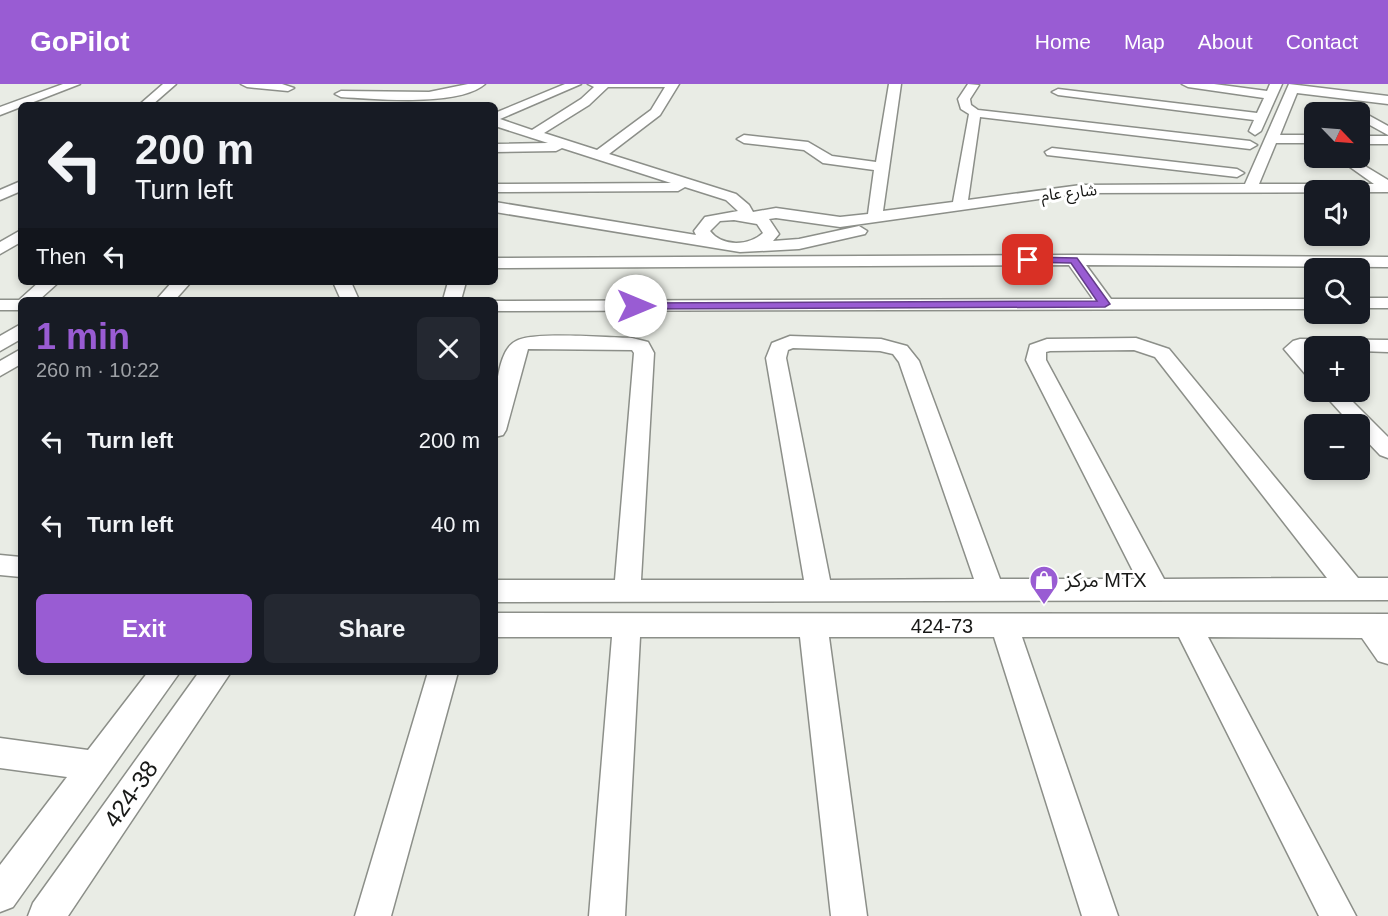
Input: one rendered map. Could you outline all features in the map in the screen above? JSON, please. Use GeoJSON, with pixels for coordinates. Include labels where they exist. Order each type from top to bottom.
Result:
{"type":"FeatureCollection","features":[{"type":"Feature","properties":{"kind":"street"},"geometry":{"type":"LineString","coordinates":[[25,102],[74,84]]}},
{"type":"Feature","properties":{"kind":"street"},"geometry":{"type":"LineString","coordinates":[[149,102],[170,84]]}},
{"type":"Feature","properties":{"kind":"street"},"geometry":{"type":"LineString","coordinates":[[247,84],[289,86],[290,102]]}},
{"type":"Feature","properties":{"kind":"street"},"geometry":{"type":"LineString","coordinates":[[423,100],[431,84]]}},
{"type":"Feature","properties":{"kind":"street"},"geometry":{"type":"LineString","coordinates":[[339,94],[382,95],[423,100],[450,95],[480,84]]}},
{"type":"Feature","properties":{"kind":"street"},"geometry":{"type":"LineString","coordinates":[[498,116],[575,84]]}},
{"type":"Feature","properties":{"kind":"street"},"geometry":{"type":"LineString","coordinates":[[534,134],[585,102],[599,85],[673,84]]}},
{"type":"Feature","properties":{"kind":"street"},"geometry":{"type":"LineString","coordinates":[[600,154],[656,112],[673,84]]}},
{"type":"Feature","properties":{"kind":"street"},"geometry":{"type":"LineString","coordinates":[[875,218],[892,90],[895,84]]}},
{"type":"Feature","properties":{"kind":"street"},"geometry":{"type":"LineString","coordinates":[[1188,84],[1273,89],[1241,165]]}},
{"type":"Feature","properties":{"kind":"street"},"geometry":{"type":"LineString","coordinates":[[973,85],[963,99],[964,106],[975,113],[1055,102],[1261,117]]}},
{"type":"Feature","properties":{"kind":"street"},"geometry":{"type":"LineString","coordinates":[[1251,187],[1294,86],[1388,100]]}},
{"type":"Feature","properties":{"kind":"street"},"geometry":{"type":"LineString","coordinates":[[382,95],[400,89],[423,100]]}},
{"type":"Feature","properties":{"kind":"street"},"geometry":{"type":"LineString","coordinates":[[1324,92],[1340,102]]}},
{"type":"Feature","properties":{"kind":"street"},"geometry":{"type":"LineString","coordinates":[[1055,102],[1056,164],[1065,190]]}},
{"type":"Feature","properties":{"kind":"street"},"geometry":{"type":"LineString","coordinates":[[1055,102],[1241,165]]}},
{"type":"Feature","properties":{"kind":"street"},"geometry":{"type":"LineString","coordinates":[[0,111],[18,104]]}},
{"type":"Feature","properties":{"kind":"street"},"geometry":{"type":"LineString","coordinates":[[960,206],[975,113]]}},
{"type":"Feature","properties":{"kind":"street"},"geometry":{"type":"LineString","coordinates":[[1370,120],[1388,131]]}},
{"type":"Feature","properties":{"kind":"street"},"geometry":{"type":"LineString","coordinates":[[498,123],[731,197],[750,216],[764,221],[771,227],[771,234],[766,241],[750,252],[713,243],[498,207]]}},
{"type":"Feature","properties":{"kind":"street"},"geometry":{"type":"LineString","coordinates":[[744,139],[808,146],[828,160],[882,167]]}},
{"type":"Feature","properties":{"kind":"street"},"geometry":{"type":"LineString","coordinates":[[1273,139],[1304,140]]}},
{"type":"Feature","properties":{"kind":"street"},"geometry":{"type":"LineString","coordinates":[[1370,140],[1388,140]]}},
{"type":"Feature","properties":{"kind":"street"},"geometry":{"type":"LineString","coordinates":[[498,148],[574,146]]}},
{"type":"Feature","properties":{"kind":"street"},"geometry":{"type":"LineString","coordinates":[[1056,164],[1241,165]]}},
{"type":"Feature","properties":{"kind":"street","name":"شارع عام"},"geometry":{"type":"LineString","coordinates":[[750,252],[879,228],[1090,200],[1162,193],[1241,165],[1251,187],[1388,187]]}},
{"type":"Feature","properties":{"kind":"street"},"geometry":{"type":"LineString","coordinates":[[1361,168],[1388,187]]}},
{"type":"Feature","properties":{"kind":"street"},"geometry":{"type":"LineString","coordinates":[[0,196],[18,187]]}},
{"type":"Feature","properties":{"kind":"street"},"geometry":{"type":"LineString","coordinates":[[498,188],[701,187]]}},
{"type":"Feature","properties":{"kind":"street","name":"شارع عام"},"geometry":{"type":"LineString","coordinates":[[713,243],[705,237],[702,231],[704,225],[722,216],[776,213],[840,222],[1065,190],[1304,198]]}},
{"type":"Feature","properties":{"kind":"street"},"geometry":{"type":"LineString","coordinates":[[1370,198],[1388,198]]}},
{"type":"Feature","properties":{"kind":"street"},"geometry":{"type":"LineString","coordinates":[[0,249],[18,237]]}},
{"type":"Feature","properties":{"kind":"street"},"geometry":{"type":"LineString","coordinates":[[498,263],[750,252],[1074,260],[1388,262]]}},
{"type":"Feature","properties":{"kind":"street"},"geometry":{"type":"LineString","coordinates":[[1074,260],[1105,304]]}},
{"type":"Feature","properties":{"kind":"street"},"geometry":{"type":"LineString","coordinates":[[32,297],[46,285]]}},
{"type":"Feature","properties":{"kind":"street"},"geometry":{"type":"LineString","coordinates":[[168,297],[179,285]]}},
{"type":"Feature","properties":{"kind":"street"},"geometry":{"type":"LineString","coordinates":[[1370,303],[1388,303]]}},
{"type":"Feature","properties":{"kind":"street"},"geometry":{"type":"LineString","coordinates":[[498,306],[1304,304]]}},
{"type":"Feature","properties":{"kind":"street"},"geometry":{"type":"LineString","coordinates":[[0,305],[18,305]]}},
{"type":"Feature","properties":{"kind":"street"},"geometry":{"type":"LineString","coordinates":[[0,345],[18,332]]}},
{"type":"Feature","properties":{"kind":"street"},"geometry":{"type":"LineString","coordinates":[[819,590],[776,358],[779,347],[790,342],[881,345],[900,350],[909,360],[991,590]]}},
{"type":"Feature","properties":{"kind":"street"},"geometry":{"type":"LineString","coordinates":[[498,419],[516,352],[522,345],[532,343],[641,346],[644,353],[627,590]]}},
{"type":"Feature","properties":{"kind":"street"},"geometry":{"type":"LineString","coordinates":[[1156,589],[1036,360],[1037,349],[1047,345],[1136,344],[1151,347],[1162,353],[1352,589]]}},
{"type":"Feature","properties":{"kind":"street"},"geometry":{"type":"LineString","coordinates":[[1304,345],[1294,349],[1304,360]]}},
{"type":"Feature","properties":{"kind":"street"},"geometry":{"type":"LineString","coordinates":[[1370,345],[1388,345]]}},
{"type":"Feature","properties":{"kind":"street"},"geometry":{"type":"LineString","coordinates":[[0,370],[18,357]]}},
{"type":"Feature","properties":{"kind":"street"},"geometry":{"type":"LineString","coordinates":[[1342,402],[1388,450]]}},
{"type":"Feature","properties":{"kind":"street"},"geometry":{"type":"LineString","coordinates":[[0,565],[18,567]]}},
{"type":"Feature","properties":{"kind":"street","name":"424-73"},"geometry":{"type":"LineString","coordinates":[[498,591],[1388,589]]}},
{"type":"Feature","properties":{"kind":"street","name":"424-73"},"geometry":{"type":"LineString","coordinates":[[498,625],[1378,626]]}},
{"type":"Feature","properties":{"kind":"street"},"geometry":{"type":"LineString","coordinates":[[607,916],[627,625]]}},
{"type":"Feature","properties":{"kind":"street"},"geometry":{"type":"LineString","coordinates":[[813,626],[849,916]]}},
{"type":"Feature","properties":{"kind":"street"},"geometry":{"type":"LineString","coordinates":[[1004,626],[1100,916]]}},
{"type":"Feature","properties":{"kind":"street"},"geometry":{"type":"LineString","coordinates":[[1378,626],[1388,652]]}},
{"type":"Feature","properties":{"kind":"street"},"geometry":{"type":"LineString","coordinates":[[1188,627],[1338,916]]}},
{"type":"Feature","properties":{"kind":"street"},"geometry":{"type":"LineString","coordinates":[[0,894],[163,675]]}},
{"type":"Feature","properties":{"kind":"street","name":"424-38"},"geometry":{"type":"LineString","coordinates":[[46,916],[214,675]]}},
{"type":"Feature","properties":{"kind":"street"},"geometry":{"type":"LineString","coordinates":[[373,916],[442,675]]}},
{"type":"Feature","properties":{"kind":"street"},"geometry":{"type":"LineString","coordinates":[[0,753],[96,766]]}},
{"type":"Feature","properties":{"kind":"place","name":"مركز MTX"},"geometry":{"type":"Point","coordinates":[1044,606]}},
{"type":"Feature","properties":{"kind":"route"},"geometry":{"type":"LineString","coordinates":[[636,306],[1105,304],[1074,260],[1028,260]]}}]}
